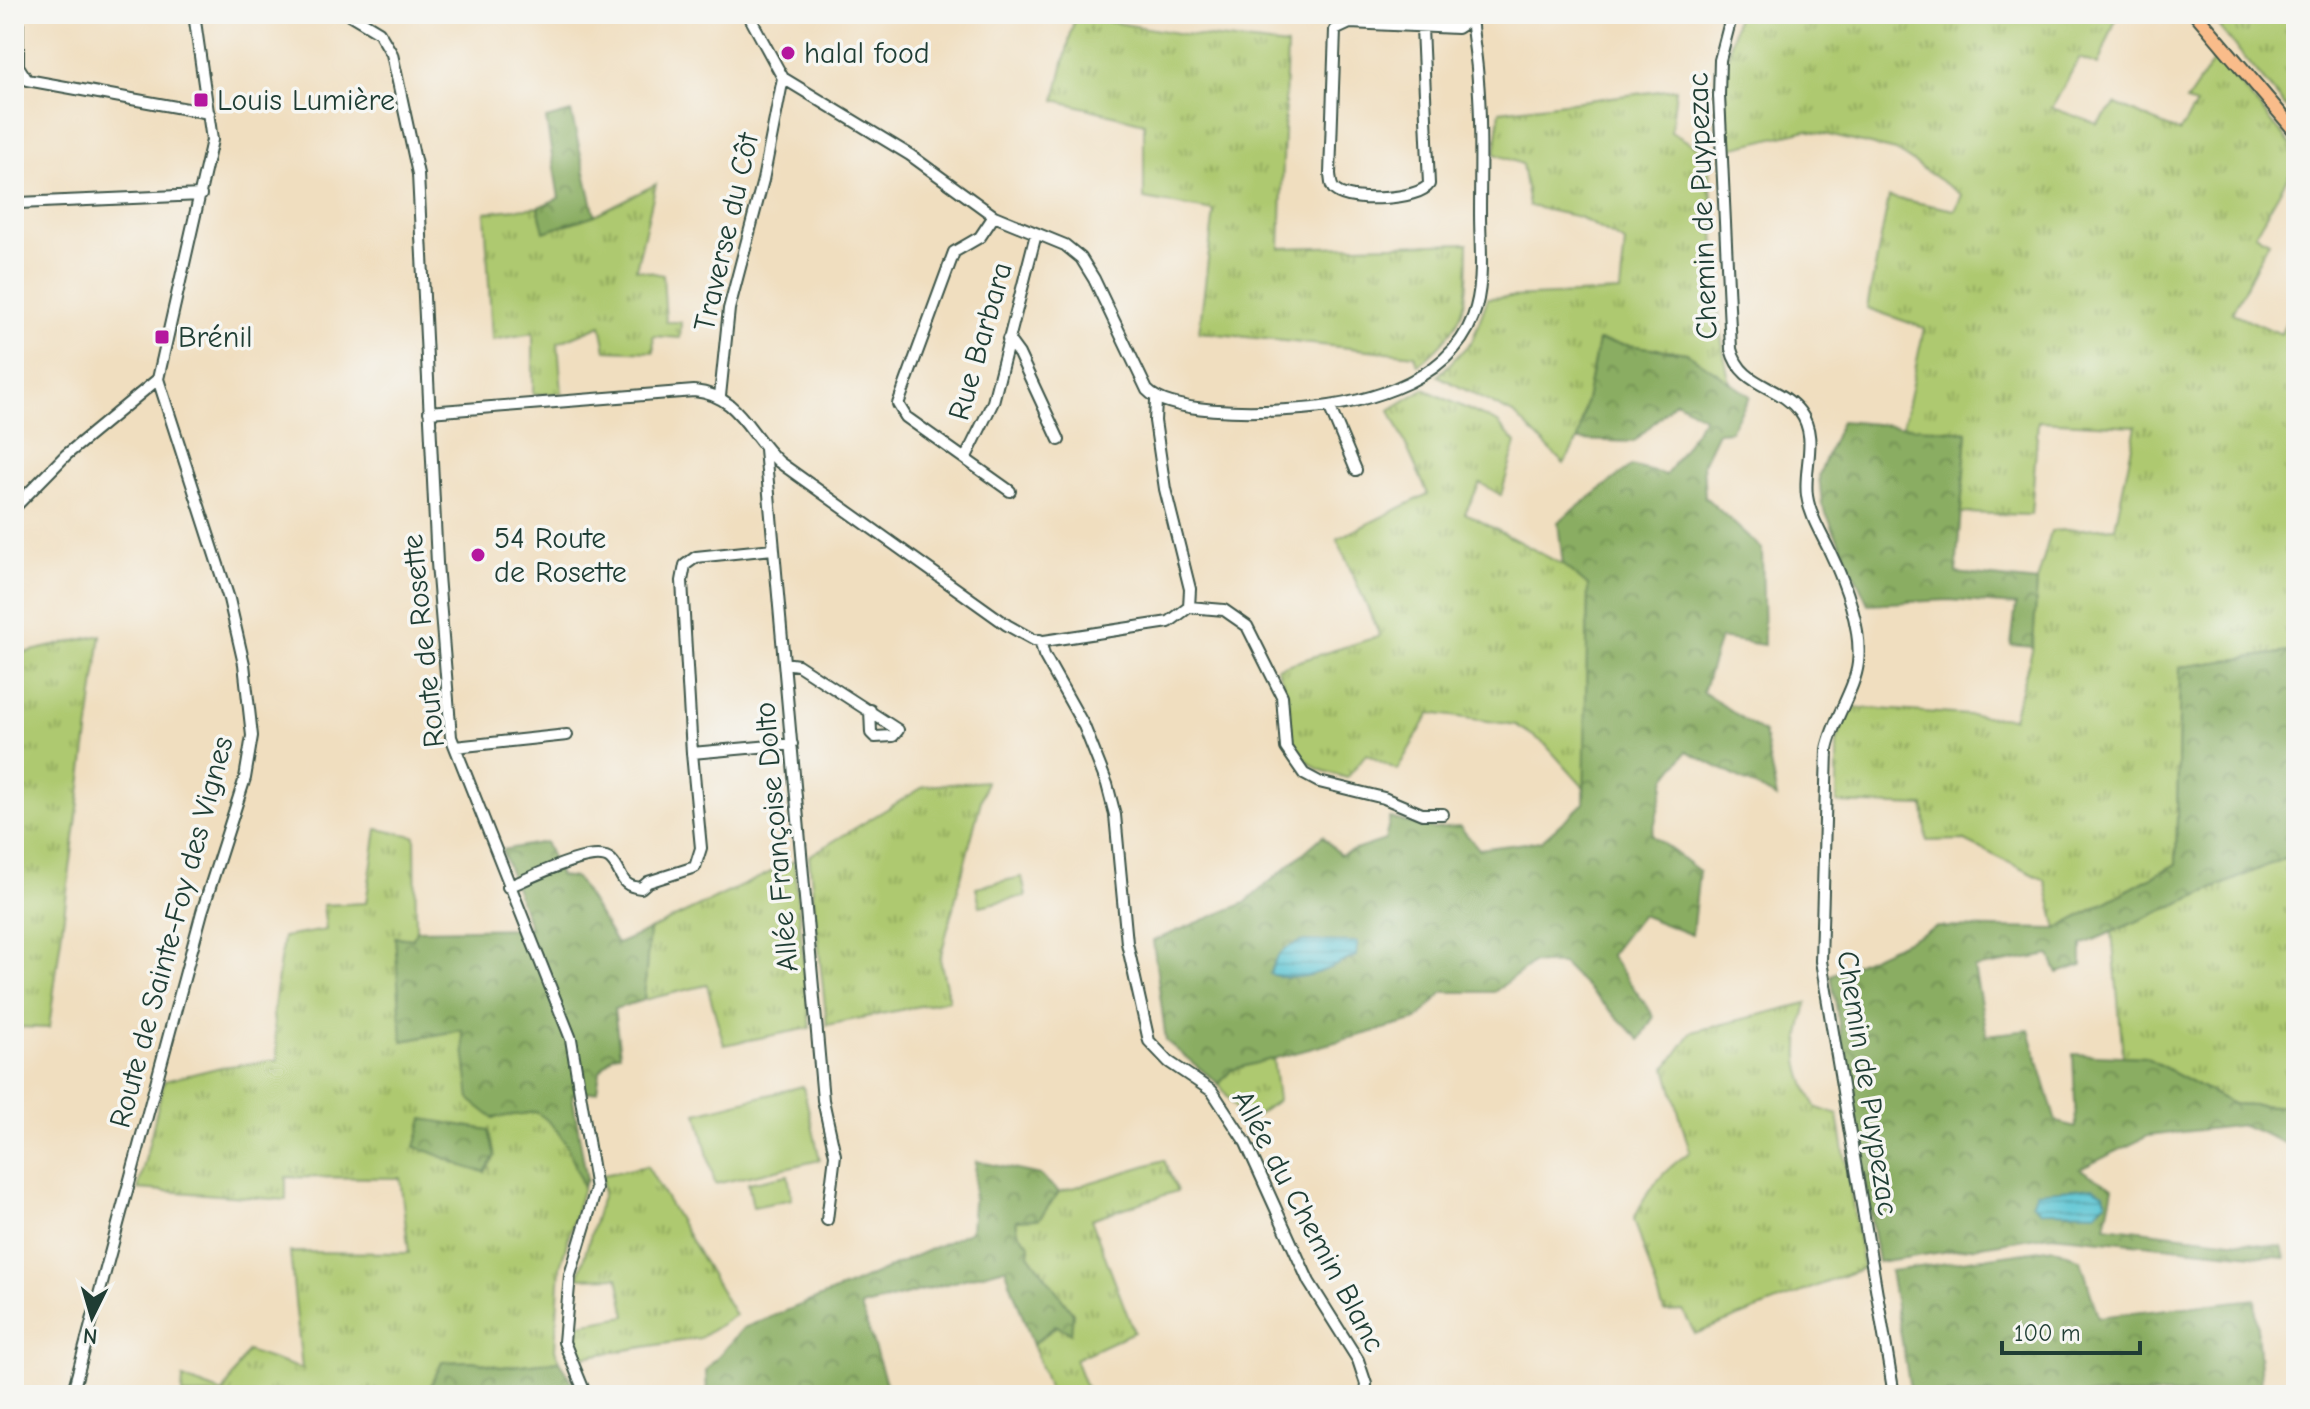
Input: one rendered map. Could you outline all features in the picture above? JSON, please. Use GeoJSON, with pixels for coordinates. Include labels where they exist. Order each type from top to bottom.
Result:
{"type":"FeatureCollection","features":[{"type":"Feature","properties":{"kind":"main road"},"geometry":{"type":"LineString","coordinates":[[2196,14],[2296,134]]}},
{"type":"Feature","properties":{"kind":"street"},"geometry":{"type":"LineString","coordinates":[[18,14],[16,66],[27,80],[209,113]]}},
{"type":"Feature","properties":{"kind":"street"},"geometry":{"type":"LineString","coordinates":[[14,508],[66,455],[158,379],[212,140],[194,14]]}},
{"type":"Feature","properties":{"kind":"street","name":"Route de Rosette"},"geometry":{"type":"LineString","coordinates":[[349,14],[379,32],[392,54],[418,174],[437,563],[451,737],[508,887],[571,1039],[596,1189],[570,1275],[564,1342],[585,1393],[591,1395]]}},
{"type":"Feature","properties":{"kind":"street"},"geometry":{"type":"LineString","coordinates":[[748,14],[783,78],[910,155],[994,216],[1065,245],[1081,258],[1147,390],[1156,401],[1178,407],[1276,411],[1330,408],[1361,402],[1424,373],[1458,345],[1473,318],[1480,287],[1481,130],[1471,16]]}},
{"type":"Feature","properties":{"kind":"street","name":"Chemin de Puypezac"},"geometry":{"type":"LineString","coordinates":[[1732,14],[1720,60],[1719,96],[1731,349],[1739,370],[1800,412],[1808,430],[1806,494],[1811,514],[1841,578],[1858,649],[1853,679],[1833,723],[1827,749],[1821,961],[1894,1395]]}},
{"type":"Feature","properties":{"kind":"street"},"geometry":{"type":"LineString","coordinates":[[1422,28],[1429,184],[1424,191],[1410,196],[1347,197],[1338,193],[1331,186],[1330,174],[1335,30],[1350,23],[1457,28],[1471,16]]}},
{"type":"Feature","properties":{"kind":"street","name":"Traverse du Côt"},"geometry":{"type":"LineString","coordinates":[[720,396],[729,309],[763,180],[783,78]]}},
{"type":"Feature","properties":{"kind":"street"},"geometry":{"type":"LineString","coordinates":[[19,203],[201,195]]}},
{"type":"Feature","properties":{"kind":"street"},"geometry":{"type":"LineString","coordinates":[[994,216],[976,241],[954,252],[898,404],[906,417],[1010,491]]}},
{"type":"Feature","properties":{"kind":"street","name":"Rue Barbara"},"geometry":{"type":"LineString","coordinates":[[965,459],[993,402],[1036,234]]}},
{"type":"Feature","properties":{"kind":"street"},"geometry":{"type":"LineString","coordinates":[[1008,339],[1019,354],[1059,440]]}},
{"type":"Feature","properties":{"kind":"street","name":"Route de Sainte-Foy des Vignes"},"geometry":{"type":"LineString","coordinates":[[72,1395],[198,927],[245,778],[252,736],[244,664],[229,599],[158,379]]}},
{"type":"Feature","properties":{"kind":"street"},"geometry":{"type":"LineString","coordinates":[[429,412],[694,391],[720,396],[727,400],[765,449],[1007,625],[1040,640],[1064,640],[1169,622],[1189,607],[1224,610],[1247,626],[1282,696],[1286,748],[1304,774],[1319,782],[1384,798],[1422,814],[1443,814]]}},
{"type":"Feature","properties":{"kind":"street"},"geometry":{"type":"LineString","coordinates":[[1156,401],[1158,450],[1190,589],[1189,607]]}},
{"type":"Feature","properties":{"kind":"street"},"geometry":{"type":"LineString","coordinates":[[1330,408],[1356,470]]}},
{"type":"Feature","properties":{"kind":"street","name":"Allée Françoise Dolto"},"geometry":{"type":"LineString","coordinates":[[765,449],[823,1100],[835,1155],[827,1220]]}},
{"type":"Feature","properties":{"kind":"street"},"geometry":{"type":"LineString","coordinates":[[508,887],[587,855],[602,854],[612,860],[623,883],[630,887],[641,888],[648,882],[695,867],[701,859],[701,848],[692,753],[682,570],[696,557],[773,549]]}},
{"type":"Feature","properties":{"kind":"street","name":"Allée du Chemin Blanc"},"geometry":{"type":"LineString","coordinates":[[1040,640],[1048,663],[1084,726],[1107,784],[1115,815],[1127,943],[1149,1041],[1169,1062],[1212,1091],[1246,1143],[1309,1282],[1358,1360],[1366,1384],[1365,1395]]}},
{"type":"Feature","properties":{"kind":"street"},"geometry":{"type":"LineString","coordinates":[[784,663],[798,665],[870,710]]}},
{"type":"Feature","properties":{"kind":"street"},"geometry":{"type":"LineString","coordinates":[[455,747],[567,735]]}},
{"type":"Feature","properties":{"kind":"street"},"geometry":{"type":"LineString","coordinates":[[692,753],[792,744]]}},
{"type":"Feature","properties":{"kind":"green space"},"geometry":{"type":"Polygon","coordinates":[[[1737,14],[2118,14],[2098,65],[2079,58],[2052,108],[2097,124],[2116,104],[2179,132],[2196,105],[2186,102],[2216,57],[2296,150],[2296,163],[2255,234],[2269,241],[2232,313],[2281,334],[2296,298],[2296,651],[2180,667],[2176,864],[2057,929],[2045,880],[1963,840],[1927,841],[1924,806],[1837,803],[1837,742],[1849,707],[2013,718],[2033,647],[2037,582],[2051,531],[2115,527],[2136,426],[2038,421],[2031,515],[1961,513],[1967,432],[1903,426],[1924,328],[1867,308],[1889,197],[1955,210],[1962,195],[1896,151],[1807,130],[1731,148],[1726,142],[1725,70],[1737,14]]]}},
{"type":"Feature","properties":{"kind":"green space"},"geometry":{"type":"Polygon","coordinates":[[[2208,14],[2296,14],[2296,119],[2208,14]]]}},
{"type":"Feature","properties":{"kind":"green space"},"geometry":{"type":"Polygon","coordinates":[[[1075,16],[1183,34],[1287,46],[1280,248],[1468,243],[1467,283],[1462,312],[1447,337],[1418,365],[1415,355],[1199,332],[1214,211],[1144,199],[1144,123],[1055,100],[1075,16]]]}},
{"type":"Feature","properties":{"kind":"green space"},"geometry":{"type":"Polygon","coordinates":[[[1676,89],[1671,132],[1706,152],[1720,325],[1730,382],[1687,353],[1598,341],[1578,440],[1564,464],[1515,415],[1438,376],[1472,341],[1488,298],[1620,292],[1625,242],[1579,217],[1529,206],[1522,164],[1495,154],[1500,111],[1676,89]]]}},
{"type":"Feature","properties":{"kind":"green space"},"geometry":{"type":"Polygon","coordinates":[[[571,112],[595,215],[544,232],[538,207],[559,198],[546,119],[571,112]]]}},
{"type":"Feature","properties":{"kind":"green space"},"geometry":{"type":"Polygon","coordinates":[[[656,184],[636,269],[663,275],[666,322],[681,322],[680,338],[653,336],[654,352],[606,350],[601,325],[558,343],[562,393],[533,395],[533,333],[492,340],[485,212],[538,207],[545,231],[595,215],[656,184]]]}},
{"type":"Feature","properties":{"kind":"green space"},"geometry":{"type":"Polygon","coordinates":[[[1598,341],[1687,353],[1750,396],[1730,431],[1718,432],[1703,463],[1705,497],[1762,549],[1764,645],[1720,638],[1703,692],[1764,733],[1777,798],[1687,751],[1666,778],[1652,835],[1699,871],[1692,935],[1641,915],[1610,955],[1654,1016],[1640,1040],[1563,964],[1533,963],[1494,992],[1443,992],[1417,1020],[1231,1070],[1219,1084],[1166,1041],[1153,941],[1245,903],[1323,836],[1340,855],[1385,840],[1390,818],[1433,829],[1460,827],[1479,849],[1541,841],[1584,803],[1588,586],[1563,565],[1558,522],[1631,466],[1666,475],[1704,417],[1676,401],[1634,442],[1578,440],[1598,341]]]}},
{"type":"Feature","properties":{"kind":"green space"},"geometry":{"type":"Polygon","coordinates":[[[1424,389],[1498,423],[1516,443],[1501,495],[1480,483],[1465,513],[1563,565],[1588,585],[1585,789],[1544,743],[1516,725],[1430,713],[1397,770],[1366,754],[1347,778],[1318,769],[1293,749],[1288,695],[1277,668],[1380,636],[1337,539],[1428,494],[1390,410],[1424,389]]]}},
{"type":"Feature","properties":{"kind":"green space"},"geometry":{"type":"Polygon","coordinates":[[[1841,421],[1967,432],[1956,573],[2037,582],[2033,647],[2011,645],[2016,605],[1949,600],[1868,604],[1822,505],[1819,475],[1841,421]]]}},
{"type":"Feature","properties":{"kind":"green space"},"geometry":{"type":"Polygon","coordinates":[[[101,635],[49,1028],[14,1027],[14,655],[101,635]]]}},
{"type":"Feature","properties":{"kind":"green space"},"geometry":{"type":"Polygon","coordinates":[[[2296,651],[2296,853],[2082,945],[2082,965],[2058,973],[2050,955],[1974,968],[1987,1035],[2029,1030],[2056,1122],[2076,1127],[2073,1054],[2145,1057],[2233,1104],[2296,1107],[2296,1148],[2243,1125],[2148,1136],[2080,1169],[2113,1188],[2105,1226],[2282,1247],[2285,1258],[2051,1235],[1878,1262],[1831,975],[1937,927],[2057,929],[2176,864],[2180,667],[2296,651]]]}},
{"type":"Feature","properties":{"kind":"green space"},"geometry":{"type":"Polygon","coordinates":[[[986,781],[940,959],[949,1000],[827,1025],[809,856],[925,786],[986,781]]]}},
{"type":"Feature","properties":{"kind":"green space"},"geometry":{"type":"Polygon","coordinates":[[[377,829],[415,836],[416,930],[413,939],[396,937],[403,1041],[462,1030],[493,1118],[536,1112],[552,1122],[570,1150],[583,1187],[560,1267],[555,1349],[559,1361],[501,1367],[473,1361],[443,1362],[426,1395],[182,1395],[183,1378],[223,1393],[247,1351],[302,1369],[290,1252],[409,1253],[400,1178],[286,1177],[286,1200],[138,1189],[164,1081],[221,1067],[278,1060],[273,1015],[283,937],[326,930],[323,905],[366,903],[377,829]]]}},
{"type":"Feature","properties":{"kind":"green space"},"geometry":{"type":"Polygon","coordinates":[[[545,842],[560,876],[576,878],[617,944],[649,930],[644,1000],[614,1009],[620,1054],[613,1055],[600,1071],[597,1091],[572,1094],[587,1180],[583,1187],[566,1145],[546,1119],[536,1112],[493,1118],[470,1100],[462,1030],[402,1041],[395,937],[413,939],[416,930],[530,928],[502,850],[545,842]]]}},
{"type":"Feature","properties":{"kind":"green space"},"geometry":{"type":"Polygon","coordinates":[[[2296,853],[2296,1107],[2233,1104],[2145,1057],[2123,1056],[2112,932],[2296,853]]]}},
{"type":"Feature","properties":{"kind":"green space"},"geometry":{"type":"Polygon","coordinates":[[[794,861],[810,1028],[724,1045],[707,985],[644,1000],[649,930],[794,861]]]}},
{"type":"Feature","properties":{"kind":"green space"},"geometry":{"type":"Polygon","coordinates":[[[1022,877],[1026,896],[980,906],[976,887],[1022,877]]]}},
{"type":"Feature","properties":{"kind":"green space"},"geometry":{"type":"Polygon","coordinates":[[[1807,1003],[1799,1045],[1800,1069],[1817,1108],[1838,1115],[1863,1268],[1695,1334],[1683,1311],[1664,1312],[1634,1219],[1657,1181],[1690,1152],[1666,1068],[1692,1032],[1807,1003]]]}},
{"type":"Feature","properties":{"kind":"green space"},"geometry":{"type":"Polygon","coordinates":[[[1273,1058],[1278,1100],[1246,1123],[1219,1084],[1231,1070],[1273,1058]]]}},
{"type":"Feature","properties":{"kind":"green space"},"geometry":{"type":"Polygon","coordinates":[[[803,1086],[820,1160],[715,1184],[697,1113],[803,1086]]]}},
{"type":"Feature","properties":{"kind":"green space"},"geometry":{"type":"Polygon","coordinates":[[[423,1119],[489,1130],[495,1156],[485,1172],[415,1147],[423,1119]]]}},
{"type":"Feature","properties":{"kind":"green space"},"geometry":{"type":"Polygon","coordinates":[[[1164,1160],[1177,1191],[1091,1219],[1134,1332],[1075,1359],[1089,1395],[1051,1395],[1033,1345],[1073,1313],[1029,1254],[1030,1245],[1018,1232],[1016,1219],[1039,1219],[1059,1192],[1164,1160]]]}},
{"type":"Feature","properties":{"kind":"green space"},"geometry":{"type":"Polygon","coordinates":[[[976,1161],[1040,1175],[1059,1192],[1039,1219],[1016,1220],[1018,1232],[1030,1245],[1029,1254],[1073,1313],[1071,1333],[1055,1325],[1033,1345],[1005,1268],[861,1307],[890,1395],[707,1395],[706,1370],[743,1328],[853,1284],[971,1231],[976,1161]]]}},
{"type":"Feature","properties":{"kind":"green space"},"geometry":{"type":"Polygon","coordinates":[[[647,1166],[735,1315],[700,1338],[582,1357],[574,1325],[626,1316],[618,1277],[578,1278],[603,1193],[602,1175],[647,1166]]]}},
{"type":"Feature","properties":{"kind":"green space"},"geometry":{"type":"Polygon","coordinates":[[[788,1175],[792,1199],[753,1207],[748,1183],[788,1175]]]}},
{"type":"Feature","properties":{"kind":"green space"},"geometry":{"type":"Polygon","coordinates":[[[2054,1248],[2081,1260],[2098,1317],[2255,1299],[2262,1395],[1911,1395],[1890,1271],[2054,1248]]]}},
{"type":"Feature","properties":{"kind":"green space"},"geometry":{"type":"Polygon","coordinates":[[[473,1361],[501,1367],[559,1361],[581,1395],[426,1395],[442,1362],[473,1361]]]}},
{"type":"Feature","properties":{"kind":"water"},"geometry":{"type":"Polygon","coordinates":[[[1304,941],[1358,942],[1356,956],[1304,977],[1270,974],[1282,952],[1304,941]]]}},
{"type":"Feature","properties":{"kind":"water"},"geometry":{"type":"Polygon","coordinates":[[[2093,1187],[2104,1193],[2106,1202],[2096,1212],[2042,1211],[2032,1203],[2037,1192],[2093,1187]]]}},
{"type":"Feature","properties":{"kind":"place","name":"halal food"},"geometry":{"type":"Point","coordinates":[788,53]}},
{"type":"Feature","properties":{"kind":"place","name":"Louis Lumière"},"geometry":{"type":"Point","coordinates":[201,100]}},
{"type":"Feature","properties":{"kind":"place","name":"Brénil"},"geometry":{"type":"Point","coordinates":[162,337]}},
{"type":"Feature","properties":{"kind":"place","name":"54 Route de Rosette"},"geometry":{"type":"Point","coordinates":[478,555]}}]}
